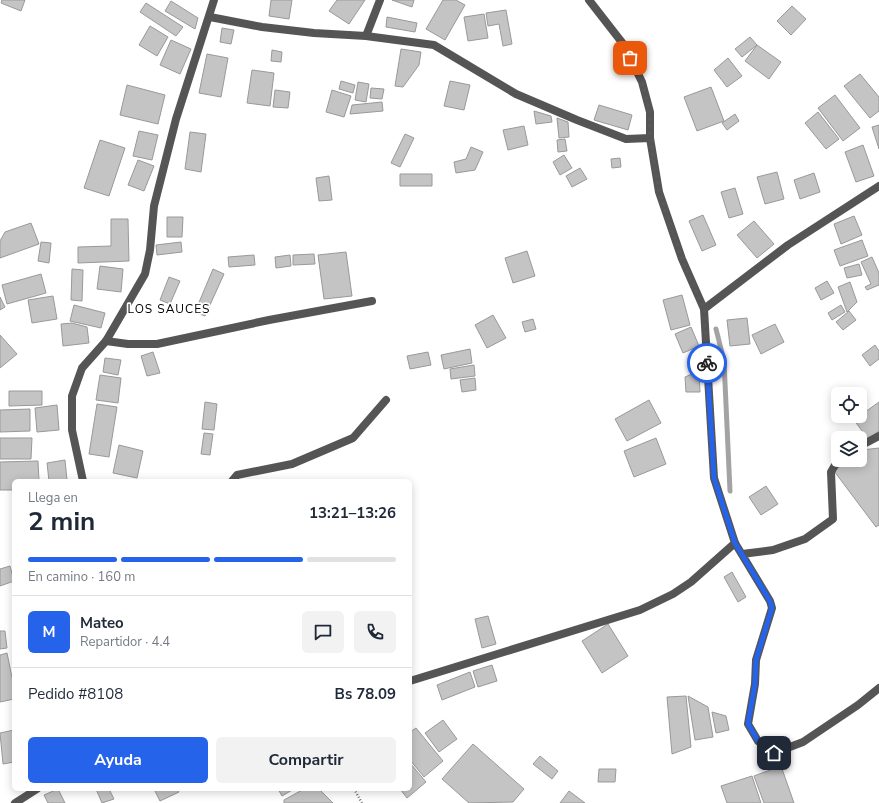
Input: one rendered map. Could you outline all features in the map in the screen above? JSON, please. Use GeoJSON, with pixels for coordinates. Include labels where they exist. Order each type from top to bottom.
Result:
{"type":"FeatureCollection","features":[{"type":"Feature","properties":{"kind":"street"},"geometry":{"type":"LineString","coordinates":[[83,479],[72,430],[72,396],[82,368],[106,341],[145,274],[150,250],[154,206],[174,126],[210,17],[214,0]]}},
{"type":"Feature","properties":{"kind":"street"},"geometry":{"type":"LineString","coordinates":[[366,36],[380,0]]}},
{"type":"Feature","properties":{"kind":"street"},"geometry":{"type":"LineString","coordinates":[[589,0],[624,45],[642,82],[650,112],[650,138],[659,192],[682,259],[704,309],[714,478],[735,543],[772,608],[756,660],[755,684],[748,724],[758,741],[774,753],[803,742],[858,705],[879,688]]}},
{"type":"Feature","properties":{"kind":"street"},"geometry":{"type":"LineString","coordinates":[[210,17],[262,27],[314,33],[366,36],[434,45],[516,94],[626,139],[650,138]]}},
{"type":"Feature","properties":{"kind":"street"},"geometry":{"type":"LineString","coordinates":[[704,309],[788,245],[879,186]]}},
{"type":"Feature","properties":{"kind":"street"},"geometry":{"type":"LineString","coordinates":[[106,341],[128,344],[158,344],[270,320],[372,301]]}},
{"type":"Feature","properties":{"kind":"street"},"geometry":{"type":"LineString","coordinates":[[234,479],[238,475],[292,464],[353,438],[386,400]]}},
{"type":"Feature","properties":{"kind":"street"},"geometry":{"type":"LineString","coordinates":[[867,442],[879,436]]}},
{"type":"Feature","properties":{"kind":"street"},"geometry":{"type":"LineString","coordinates":[[742,554],[773,550],[806,539],[833,519],[831,472],[834,467]]}},
{"type":"Feature","properties":{"kind":"street"},"geometry":{"type":"LineString","coordinates":[[412,680],[640,610],[673,594],[691,582],[735,543]]}},
{"type":"Feature","properties":{"kind":"street"},"geometry":{"type":"LineString","coordinates":[[14,803],[34,791]]}},
{"type":"Feature","properties":{"kind":"path"},"geometry":{"type":"LineString","coordinates":[[355,791],[362,803]]}},
{"type":"Feature","properties":{"kind":"building"},"geometry":{"type":"Polygon","coordinates":[[[2,0],[25,0],[21,11],[1,3],[2,0]]]}},
{"type":"Feature","properties":{"kind":"building"},"geometry":{"type":"Polygon","coordinates":[[[271,0],[292,0],[289,19],[269,16],[271,0]]]}},
{"type":"Feature","properties":{"kind":"building"},"geometry":{"type":"Polygon","coordinates":[[[337,0],[365,0],[349,24],[329,11],[337,0]]]}},
{"type":"Feature","properties":{"kind":"building"},"geometry":{"type":"Polygon","coordinates":[[[392,0],[414,0],[412,7],[392,0]]]}},
{"type":"Feature","properties":{"kind":"building"},"geometry":{"type":"Polygon","coordinates":[[[443,0],[456,0],[465,5],[445,40],[426,29],[443,0]]]}},
{"type":"Feature","properties":{"kind":"building"},"geometry":{"type":"Polygon","coordinates":[[[171,1],[198,18],[195,29],[165,11],[171,1]]]}},
{"type":"Feature","properties":{"kind":"building"},"geometry":{"type":"Polygon","coordinates":[[[146,3],[183,27],[176,36],[140,12],[146,3]]]}},
{"type":"Feature","properties":{"kind":"building"},"geometry":{"type":"Polygon","coordinates":[[[792,6],[806,19],[791,35],[777,21],[792,6]]]}},
{"type":"Feature","properties":{"kind":"building"},"geometry":{"type":"Polygon","coordinates":[[[506,10],[512,44],[503,46],[499,24],[488,26],[486,13],[506,10]]]}},
{"type":"Feature","properties":{"kind":"building"},"geometry":{"type":"Polygon","coordinates":[[[484,14],[488,38],[468,41],[464,17],[484,14]]]}},
{"type":"Feature","properties":{"kind":"building"},"geometry":{"type":"Polygon","coordinates":[[[387,17],[417,23],[415,32],[386,27],[387,17]]]}},
{"type":"Feature","properties":{"kind":"building"},"geometry":{"type":"Polygon","coordinates":[[[150,26],[168,37],[157,56],[139,45],[150,26]]]}},
{"type":"Feature","properties":{"kind":"building"},"geometry":{"type":"Polygon","coordinates":[[[222,28],[234,30],[231,44],[220,42],[222,28]]]}},
{"type":"Feature","properties":{"kind":"building"},"geometry":{"type":"Polygon","coordinates":[[[750,37],[757,45],[742,57],[735,49],[750,37]]]}},
{"type":"Feature","properties":{"kind":"building"},"geometry":{"type":"Polygon","coordinates":[[[171,40],[191,49],[180,74],[160,65],[171,40]]]}},
{"type":"Feature","properties":{"kind":"building"},"geometry":{"type":"Polygon","coordinates":[[[757,45],[781,62],[769,79],[745,61],[757,45]]]}},
{"type":"Feature","properties":{"kind":"building"},"geometry":{"type":"Polygon","coordinates":[[[401,49],[421,52],[419,65],[403,87],[395,86],[401,49]]]}},
{"type":"Feature","properties":{"kind":"building"},"geometry":{"type":"Polygon","coordinates":[[[272,50],[282,52],[281,62],[271,61],[272,50]]]}},
{"type":"Feature","properties":{"kind":"building"},"geometry":{"type":"Polygon","coordinates":[[[207,54],[228,58],[221,97],[199,93],[207,54]]]}},
{"type":"Feature","properties":{"kind":"building"},"geometry":{"type":"Polygon","coordinates":[[[728,58],[742,76],[727,87],[714,70],[728,58]]]}},
{"type":"Feature","properties":{"kind":"building"},"geometry":{"type":"Polygon","coordinates":[[[252,70],[274,73],[270,106],[247,103],[252,70]]]}},
{"type":"Feature","properties":{"kind":"building"},"geometry":{"type":"Polygon","coordinates":[[[860,74],[879,97],[879,111],[870,118],[844,86],[860,74]]]}},
{"type":"Feature","properties":{"kind":"building"},"geometry":{"type":"Polygon","coordinates":[[[341,81],[355,85],[353,93],[339,89],[341,81]]]}},
{"type":"Feature","properties":{"kind":"building"},"geometry":{"type":"Polygon","coordinates":[[[450,81],[470,85],[464,110],[444,106],[450,81]]]}},
{"type":"Feature","properties":{"kind":"building"},"geometry":{"type":"Polygon","coordinates":[[[358,82],[369,84],[366,102],[355,100],[358,82]]]}},
{"type":"Feature","properties":{"kind":"building"},"geometry":{"type":"Polygon","coordinates":[[[127,85],[165,95],[158,124],[120,115],[127,85]]]}},
{"type":"Feature","properties":{"kind":"building"},"geometry":{"type":"Polygon","coordinates":[[[711,87],[724,121],[697,131],[684,97],[711,87]]]}},
{"type":"Feature","properties":{"kind":"building"},"geometry":{"type":"Polygon","coordinates":[[[371,88],[384,89],[382,99],[370,98],[371,88]]]}},
{"type":"Feature","properties":{"kind":"building"},"geometry":{"type":"Polygon","coordinates":[[[275,90],[290,92],[288,108],[273,107],[275,90]]]}},
{"type":"Feature","properties":{"kind":"building"},"geometry":{"type":"Polygon","coordinates":[[[332,90],[351,96],[344,117],[326,112],[332,90]]]}},
{"type":"Feature","properties":{"kind":"building"},"geometry":{"type":"Polygon","coordinates":[[[835,95],[860,128],[843,141],[818,108],[835,95]]]}},
{"type":"Feature","properties":{"kind":"building"},"geometry":{"type":"Polygon","coordinates":[[[382,102],[383,111],[350,114],[352,105],[382,102]]]}},
{"type":"Feature","properties":{"kind":"building"},"geometry":{"type":"Polygon","coordinates":[[[599,105],[632,115],[628,130],[594,120],[599,105]]]}},
{"type":"Feature","properties":{"kind":"building"},"geometry":{"type":"Polygon","coordinates":[[[534,111],[551,116],[552,122],[536,124],[534,111]]]}},
{"type":"Feature","properties":{"kind":"building"},"geometry":{"type":"Polygon","coordinates":[[[818,112],[839,139],[826,149],[805,123],[818,112]]]}},
{"type":"Feature","properties":{"kind":"building"},"geometry":{"type":"Polygon","coordinates":[[[735,114],[739,121],[727,130],[722,123],[735,114]]]}},
{"type":"Feature","properties":{"kind":"building"},"geometry":{"type":"Polygon","coordinates":[[[557,118],[568,122],[569,137],[559,138],[557,118]]]}},
{"type":"Feature","properties":{"kind":"building"},"geometry":{"type":"Polygon","coordinates":[[[879,125],[879,149],[872,127],[879,125]]]}},
{"type":"Feature","properties":{"kind":"building"},"geometry":{"type":"Polygon","coordinates":[[[524,126],[528,145],[508,150],[503,130],[524,126]]]}},
{"type":"Feature","properties":{"kind":"building"},"geometry":{"type":"Polygon","coordinates":[[[139,131],[158,135],[152,160],[133,156],[139,131]]]}},
{"type":"Feature","properties":{"kind":"building"},"geometry":{"type":"Polygon","coordinates":[[[190,132],[206,134],[201,172],[185,169],[190,132]]]}},
{"type":"Feature","properties":{"kind":"building"},"geometry":{"type":"Polygon","coordinates":[[[405,134],[414,138],[400,167],[391,163],[405,134]]]}},
{"type":"Feature","properties":{"kind":"building"},"geometry":{"type":"Polygon","coordinates":[[[565,139],[567,151],[558,152],[557,140],[565,139]]]}},
{"type":"Feature","properties":{"kind":"building"},"geometry":{"type":"Polygon","coordinates":[[[100,140],[125,148],[109,196],[84,188],[100,140]]]}},
{"type":"Feature","properties":{"kind":"building"},"geometry":{"type":"Polygon","coordinates":[[[863,145],[874,176],[856,182],[845,152],[863,145]]]}},
{"type":"Feature","properties":{"kind":"building"},"geometry":{"type":"Polygon","coordinates":[[[471,147],[483,152],[475,170],[456,173],[454,162],[466,159],[471,147]]]}},
{"type":"Feature","properties":{"kind":"building"},"geometry":{"type":"Polygon","coordinates":[[[564,155],[572,168],[560,175],[553,162],[564,155]]]}},
{"type":"Feature","properties":{"kind":"building"},"geometry":{"type":"Polygon","coordinates":[[[620,158],[621,167],[612,168],[611,159],[620,158]]]}},
{"type":"Feature","properties":{"kind":"building"},"geometry":{"type":"Polygon","coordinates":[[[138,160],[154,166],[144,191],[128,185],[138,160]]]}},
{"type":"Feature","properties":{"kind":"building"},"geometry":{"type":"Polygon","coordinates":[[[580,168],[587,179],[572,187],[566,176],[580,168]]]}},
{"type":"Feature","properties":{"kind":"building"},"geometry":{"type":"Polygon","coordinates":[[[777,172],[784,199],[765,204],[757,177],[777,172]]]}},
{"type":"Feature","properties":{"kind":"building"},"geometry":{"type":"Polygon","coordinates":[[[814,173],[820,192],[800,199],[794,180],[814,173]]]}},
{"type":"Feature","properties":{"kind":"building"},"geometry":{"type":"Polygon","coordinates":[[[400,174],[432,174],[432,186],[400,186],[400,174]]]}},
{"type":"Feature","properties":{"kind":"building"},"geometry":{"type":"Polygon","coordinates":[[[329,176],[332,200],[319,201],[316,178],[329,176]]]}},
{"type":"Feature","properties":{"kind":"building"},"geometry":{"type":"Polygon","coordinates":[[[735,188],[743,214],[729,218],[721,192],[735,188]]]}},
{"type":"Feature","properties":{"kind":"building"},"geometry":{"type":"Polygon","coordinates":[[[703,215],[716,245],[702,251],[689,221],[703,215]]]}},
{"type":"Feature","properties":{"kind":"building"},"geometry":{"type":"Polygon","coordinates":[[[854,216],[862,235],[841,244],[834,224],[854,216]]]}},
{"type":"Feature","properties":{"kind":"building"},"geometry":{"type":"Polygon","coordinates":[[[167,217],[183,217],[182,237],[167,237],[167,217]]]}},
{"type":"Feature","properties":{"kind":"building"},"geometry":{"type":"Polygon","coordinates":[[[111,219],[128,219],[129,261],[78,263],[78,247],[111,246],[111,219]]]}},
{"type":"Feature","properties":{"kind":"building"},"geometry":{"type":"Polygon","coordinates":[[[754,221],[774,244],[757,258],[737,235],[754,221]]]}},
{"type":"Feature","properties":{"kind":"building"},"geometry":{"type":"Polygon","coordinates":[[[31,223],[39,244],[0,258],[0,241],[5,232],[31,223]]]}},
{"type":"Feature","properties":{"kind":"building"},"geometry":{"type":"Polygon","coordinates":[[[862,240],[868,256],[840,266],[834,250],[862,240]]]}},
{"type":"Feature","properties":{"kind":"building"},"geometry":{"type":"Polygon","coordinates":[[[41,242],[51,243],[49,263],[38,261],[41,242]]]}},
{"type":"Feature","properties":{"kind":"building"},"geometry":{"type":"Polygon","coordinates":[[[181,242],[182,252],[157,255],[156,245],[181,242]]]}},
{"type":"Feature","properties":{"kind":"building"},"geometry":{"type":"Polygon","coordinates":[[[527,251],[535,276],[513,283],[505,258],[527,251]]]}},
{"type":"Feature","properties":{"kind":"building"},"geometry":{"type":"Polygon","coordinates":[[[346,252],[352,296],[324,299],[318,255],[346,252]]]}},
{"type":"Feature","properties":{"kind":"building"},"geometry":{"type":"Polygon","coordinates":[[[314,254],[315,264],[293,265],[293,255],[314,254]]]}},
{"type":"Feature","properties":{"kind":"building"},"geometry":{"type":"Polygon","coordinates":[[[254,255],[255,265],[229,267],[228,257],[254,255]]]}},
{"type":"Feature","properties":{"kind":"building"},"geometry":{"type":"Polygon","coordinates":[[[290,255],[291,266],[276,268],[275,257],[290,255]]]}},
{"type":"Feature","properties":{"kind":"building"},"geometry":{"type":"Polygon","coordinates":[[[872,257],[879,273],[879,285],[867,290],[865,287],[871,284],[861,262],[872,257]]]}},
{"type":"Feature","properties":{"kind":"building"},"geometry":{"type":"Polygon","coordinates":[[[859,264],[862,275],[847,278],[844,268],[859,264]]]}},
{"type":"Feature","properties":{"kind":"building"},"geometry":{"type":"Polygon","coordinates":[[[100,266],[123,269],[121,292],[97,289],[100,266]]]}},
{"type":"Feature","properties":{"kind":"building"},"geometry":{"type":"Polygon","coordinates":[[[72,269],[83,270],[82,301],[71,300],[72,269]]]}},
{"type":"Feature","properties":{"kind":"building"},"geometry":{"type":"Polygon","coordinates":[[[213,269],[224,274],[205,316],[195,312],[213,269]]]}},
{"type":"Feature","properties":{"kind":"building"},"geometry":{"type":"Polygon","coordinates":[[[41,274],[46,293],[7,304],[2,285],[41,274]]]}},
{"type":"Feature","properties":{"kind":"building"},"geometry":{"type":"Polygon","coordinates":[[[169,277],[180,281],[170,304],[160,300],[169,277]]]}},
{"type":"Feature","properties":{"kind":"building"},"geometry":{"type":"Polygon","coordinates":[[[827,281],[834,293],[821,300],[815,288],[827,281]]]}},
{"type":"Feature","properties":{"kind":"building"},"geometry":{"type":"Polygon","coordinates":[[[850,282],[857,302],[847,312],[838,287],[850,282]]]}},
{"type":"Feature","properties":{"kind":"building"},"geometry":{"type":"Polygon","coordinates":[[[682,295],[690,325],[671,330],[663,300],[682,295]]]}},
{"type":"Feature","properties":{"kind":"building"},"geometry":{"type":"Polygon","coordinates":[[[53,296],[57,319],[32,323],[28,300],[53,296]]]}},
{"type":"Feature","properties":{"kind":"building"},"geometry":{"type":"Polygon","coordinates":[[[0,297],[5,307],[0,310],[0,297]]]}},
{"type":"Feature","properties":{"kind":"building"},"geometry":{"type":"Polygon","coordinates":[[[74,305],[105,313],[101,328],[70,321],[74,305]]]}},
{"type":"Feature","properties":{"kind":"building"},"geometry":{"type":"Polygon","coordinates":[[[841,305],[845,312],[832,320],[828,313],[841,305]]]}},
{"type":"Feature","properties":{"kind":"building"},"geometry":{"type":"Polygon","coordinates":[[[849,311],[856,320],[843,330],[836,322],[849,311]]]}},
{"type":"Feature","properties":{"kind":"building"},"geometry":{"type":"Polygon","coordinates":[[[493,315],[506,338],[487,348],[475,325],[493,315]]]}},
{"type":"Feature","properties":{"kind":"building"},"geometry":{"type":"Polygon","coordinates":[[[747,318],[750,344],[730,346],[727,320],[747,318]]]}},
{"type":"Feature","properties":{"kind":"building"},"geometry":{"type":"Polygon","coordinates":[[[533,319],[536,329],[525,332],[522,322],[533,319]]]}},
{"type":"Feature","properties":{"kind":"building"},"geometry":{"type":"Polygon","coordinates":[[[72,323],[87,327],[89,343],[63,346],[61,324],[72,323]]]}},
{"type":"Feature","properties":{"kind":"building"},"geometry":{"type":"Polygon","coordinates":[[[775,324],[784,342],[761,354],[752,335],[775,324]]]}},
{"type":"Feature","properties":{"kind":"building"},"geometry":{"type":"Polygon","coordinates":[[[691,327],[699,346],[683,353],[675,334],[691,327]]]}},
{"type":"Feature","properties":{"kind":"building"},"geometry":{"type":"Polygon","coordinates":[[[0,335],[17,354],[0,368],[0,335]]]}},
{"type":"Feature","properties":{"kind":"building"},"geometry":{"type":"Polygon","coordinates":[[[875,345],[879,351],[879,359],[870,366],[862,355],[875,345]]]}},
{"type":"Feature","properties":{"kind":"building"},"geometry":{"type":"Polygon","coordinates":[[[470,349],[472,363],[444,369],[441,355],[470,349]]]}},
{"type":"Feature","properties":{"kind":"building"},"geometry":{"type":"Polygon","coordinates":[[[153,352],[160,373],[147,376],[141,356],[153,352]]]}},
{"type":"Feature","properties":{"kind":"building"},"geometry":{"type":"Polygon","coordinates":[[[428,352],[431,365],[410,369],[407,356],[428,352]]]}},
{"type":"Feature","properties":{"kind":"building"},"geometry":{"type":"Polygon","coordinates":[[[105,358],[121,360],[118,375],[103,372],[105,358]]]}},
{"type":"Feature","properties":{"kind":"building"},"geometry":{"type":"Polygon","coordinates":[[[474,365],[475,376],[451,379],[450,369],[474,365]]]}},
{"type":"Feature","properties":{"kind":"building"},"geometry":{"type":"Polygon","coordinates":[[[699,371],[700,392],[686,392],[685,377],[699,371]]]}},
{"type":"Feature","properties":{"kind":"building"},"geometry":{"type":"Polygon","coordinates":[[[100,375],[121,378],[118,403],[96,400],[100,375]]]}},
{"type":"Feature","properties":{"kind":"building"},"geometry":{"type":"Polygon","coordinates":[[[475,378],[476,390],[462,392],[460,380],[475,378]]]}},
{"type":"Feature","properties":{"kind":"building"},"geometry":{"type":"Polygon","coordinates":[[[9,391],[42,391],[42,405],[9,406],[9,391]]]}},
{"type":"Feature","properties":{"kind":"building"},"geometry":{"type":"Polygon","coordinates":[[[649,400],[661,423],[627,441],[615,419],[649,400]]]}},
{"type":"Feature","properties":{"kind":"building"},"geometry":{"type":"Polygon","coordinates":[[[205,402],[217,404],[214,430],[202,429],[205,402]]]}},
{"type":"Feature","properties":{"kind":"building"},"geometry":{"type":"Polygon","coordinates":[[[879,402],[879,431],[868,439],[867,431],[862,431],[856,423],[867,423],[867,411],[879,402]]]}},
{"type":"Feature","properties":{"kind":"building"},"geometry":{"type":"Polygon","coordinates":[[[97,404],[117,407],[109,457],[89,454],[97,404]]]}},
{"type":"Feature","properties":{"kind":"building"},"geometry":{"type":"Polygon","coordinates":[[[57,405],[59,430],[37,432],[35,408],[57,405]]]}},
{"type":"Feature","properties":{"kind":"building"},"geometry":{"type":"Polygon","coordinates":[[[30,409],[30,431],[0,432],[0,410],[30,409]]]}},
{"type":"Feature","properties":{"kind":"building"},"geometry":{"type":"Polygon","coordinates":[[[204,433],[213,434],[210,455],[201,454],[204,433]]]}},
{"type":"Feature","properties":{"kind":"building"},"geometry":{"type":"Polygon","coordinates":[[[0,438],[32,438],[31,459],[0,459],[0,438]]]}},
{"type":"Feature","properties":{"kind":"building"},"geometry":{"type":"Polygon","coordinates":[[[656,438],[666,464],[634,477],[624,451],[656,438]]]}},
{"type":"Feature","properties":{"kind":"building"},"geometry":{"type":"Polygon","coordinates":[[[119,445],[143,451],[137,478],[113,473],[119,445]]]}},
{"type":"Feature","properties":{"kind":"building"},"geometry":{"type":"Polygon","coordinates":[[[879,448],[879,525],[876,527],[834,471],[839,467],[867,467],[867,449],[879,448]]]}},
{"type":"Feature","properties":{"kind":"building"},"geometry":{"type":"Polygon","coordinates":[[[65,460],[67,479],[49,479],[47,463],[65,460]]]}},
{"type":"Feature","properties":{"kind":"building"},"geometry":{"type":"Polygon","coordinates":[[[38,461],[39,479],[12,479],[12,490],[0,490],[0,462],[38,461]]]}},
{"type":"Feature","properties":{"kind":"building"},"geometry":{"type":"Polygon","coordinates":[[[766,486],[778,504],[761,515],[749,497],[766,486]]]}},
{"type":"Feature","properties":{"kind":"building"},"geometry":{"type":"Polygon","coordinates":[[[10,566],[12,582],[0,586],[0,569],[10,566]]]}},
{"type":"Feature","properties":{"kind":"building"},"geometry":{"type":"Polygon","coordinates":[[[732,572],[746,597],[738,602],[724,577],[732,572]]]}},
{"type":"Feature","properties":{"kind":"building"},"geometry":{"type":"Polygon","coordinates":[[[488,616],[496,644],[482,648],[475,619],[488,616]]]}},
{"type":"Feature","properties":{"kind":"building"},"geometry":{"type":"Polygon","coordinates":[[[608,624],[628,656],[602,673],[582,641],[608,624]]]}},
{"type":"Feature","properties":{"kind":"building"},"geometry":{"type":"Polygon","coordinates":[[[0,631],[5,631],[7,648],[0,649],[0,631]]]}},
{"type":"Feature","properties":{"kind":"building"},"geometry":{"type":"Polygon","coordinates":[[[7,653],[12,677],[12,699],[0,702],[0,655],[7,653]]]}},
{"type":"Feature","properties":{"kind":"building"},"geometry":{"type":"Polygon","coordinates":[[[492,665],[497,681],[478,687],[473,671],[492,665]]]}},
{"type":"Feature","properties":{"kind":"building"},"geometry":{"type":"Polygon","coordinates":[[[470,672],[475,687],[442,700],[437,685],[470,672]]]}},
{"type":"Feature","properties":{"kind":"building"},"geometry":{"type":"Polygon","coordinates":[[[686,696],[691,747],[672,754],[667,697],[686,696]]]}},
{"type":"Feature","properties":{"kind":"building"},"geometry":{"type":"Polygon","coordinates":[[[688,696],[708,707],[713,737],[695,740],[688,696]]]}},
{"type":"Feature","properties":{"kind":"building"},"geometry":{"type":"Polygon","coordinates":[[[712,712],[726,716],[729,730],[716,733],[712,712]]]}},
{"type":"Feature","properties":{"kind":"building"},"geometry":{"type":"Polygon","coordinates":[[[443,720],[457,739],[439,752],[425,733],[443,720]]]}},
{"type":"Feature","properties":{"kind":"building"},"geometry":{"type":"Polygon","coordinates":[[[416,728],[443,761],[424,777],[412,762],[412,731],[416,728]]]}},
{"type":"Feature","properties":{"kind":"building"},"geometry":{"type":"Polygon","coordinates":[[[12,730],[12,762],[3,764],[0,733],[12,730]]]}},
{"type":"Feature","properties":{"kind":"building"},"geometry":{"type":"Polygon","coordinates":[[[473,744],[524,789],[513,802],[469,803],[442,779],[473,744]]]}},
{"type":"Feature","properties":{"kind":"building"},"geometry":{"type":"Polygon","coordinates":[[[540,756],[558,771],[552,779],[533,764],[540,756]]]}},
{"type":"Feature","properties":{"kind":"building"},"geometry":{"type":"Polygon","coordinates":[[[412,765],[426,782],[407,798],[402,791],[412,791],[412,765]]]}},
{"type":"Feature","properties":{"kind":"building"},"geometry":{"type":"Polygon","coordinates":[[[781,766],[794,803],[764,803],[754,776],[781,766]]]}},
{"type":"Feature","properties":{"kind":"building"},"geometry":{"type":"Polygon","coordinates":[[[599,769],[616,769],[615,782],[598,782],[599,769]]]}},
{"type":"Feature","properties":{"kind":"building"},"geometry":{"type":"Polygon","coordinates":[[[752,776],[761,803],[727,803],[721,786],[752,776]]]}},
{"type":"Feature","properties":{"kind":"building"},"geometry":{"type":"Polygon","coordinates":[[[53,791],[59,791],[65,803],[48,803],[44,795],[53,791]]]}},
{"type":"Feature","properties":{"kind":"building"},"geometry":{"type":"Polygon","coordinates":[[[97,791],[110,791],[114,799],[102,803],[97,791]]]}},
{"type":"Feature","properties":{"kind":"building"},"geometry":{"type":"Polygon","coordinates":[[[155,791],[179,792],[160,801],[155,791]]]}},
{"type":"Feature","properties":{"kind":"building"},"geometry":{"type":"Polygon","coordinates":[[[279,791],[291,791],[282,796],[279,791]]]}},
{"type":"Feature","properties":{"kind":"building"},"geometry":{"type":"Polygon","coordinates":[[[300,791],[321,791],[333,803],[284,803],[284,800],[300,791]]]}},
{"type":"Feature","properties":{"kind":"building"},"geometry":{"type":"Polygon","coordinates":[[[569,791],[585,803],[560,803],[569,791]]]}},
{"type":"Feature","properties":{"kind":"waterway"},"geometry":{"type":"LineString","coordinates":[[716,329],[724,361],[730,491]]}},
{"type":"Feature","properties":{"kind":"way so far"},"geometry":{"type":"LineString","coordinates":[[630,58],[642,82],[650,112],[650,138],[659,192],[682,259],[704,309],[707,363]]}},
{"type":"Feature","properties":{"kind":"district","name":"LOS SAUCES"},"geometry":{"type":"Point","coordinates":[169,309]}},
{"type":"Feature","properties":{"kind":"route"},"geometry":{"type":"LineString","coordinates":[[707,363],[714,478],[735,543],[760,587],[770,601],[772,608],[762,636],[756,660],[755,684],[748,724],[758,741],[774,753]]}}]}
